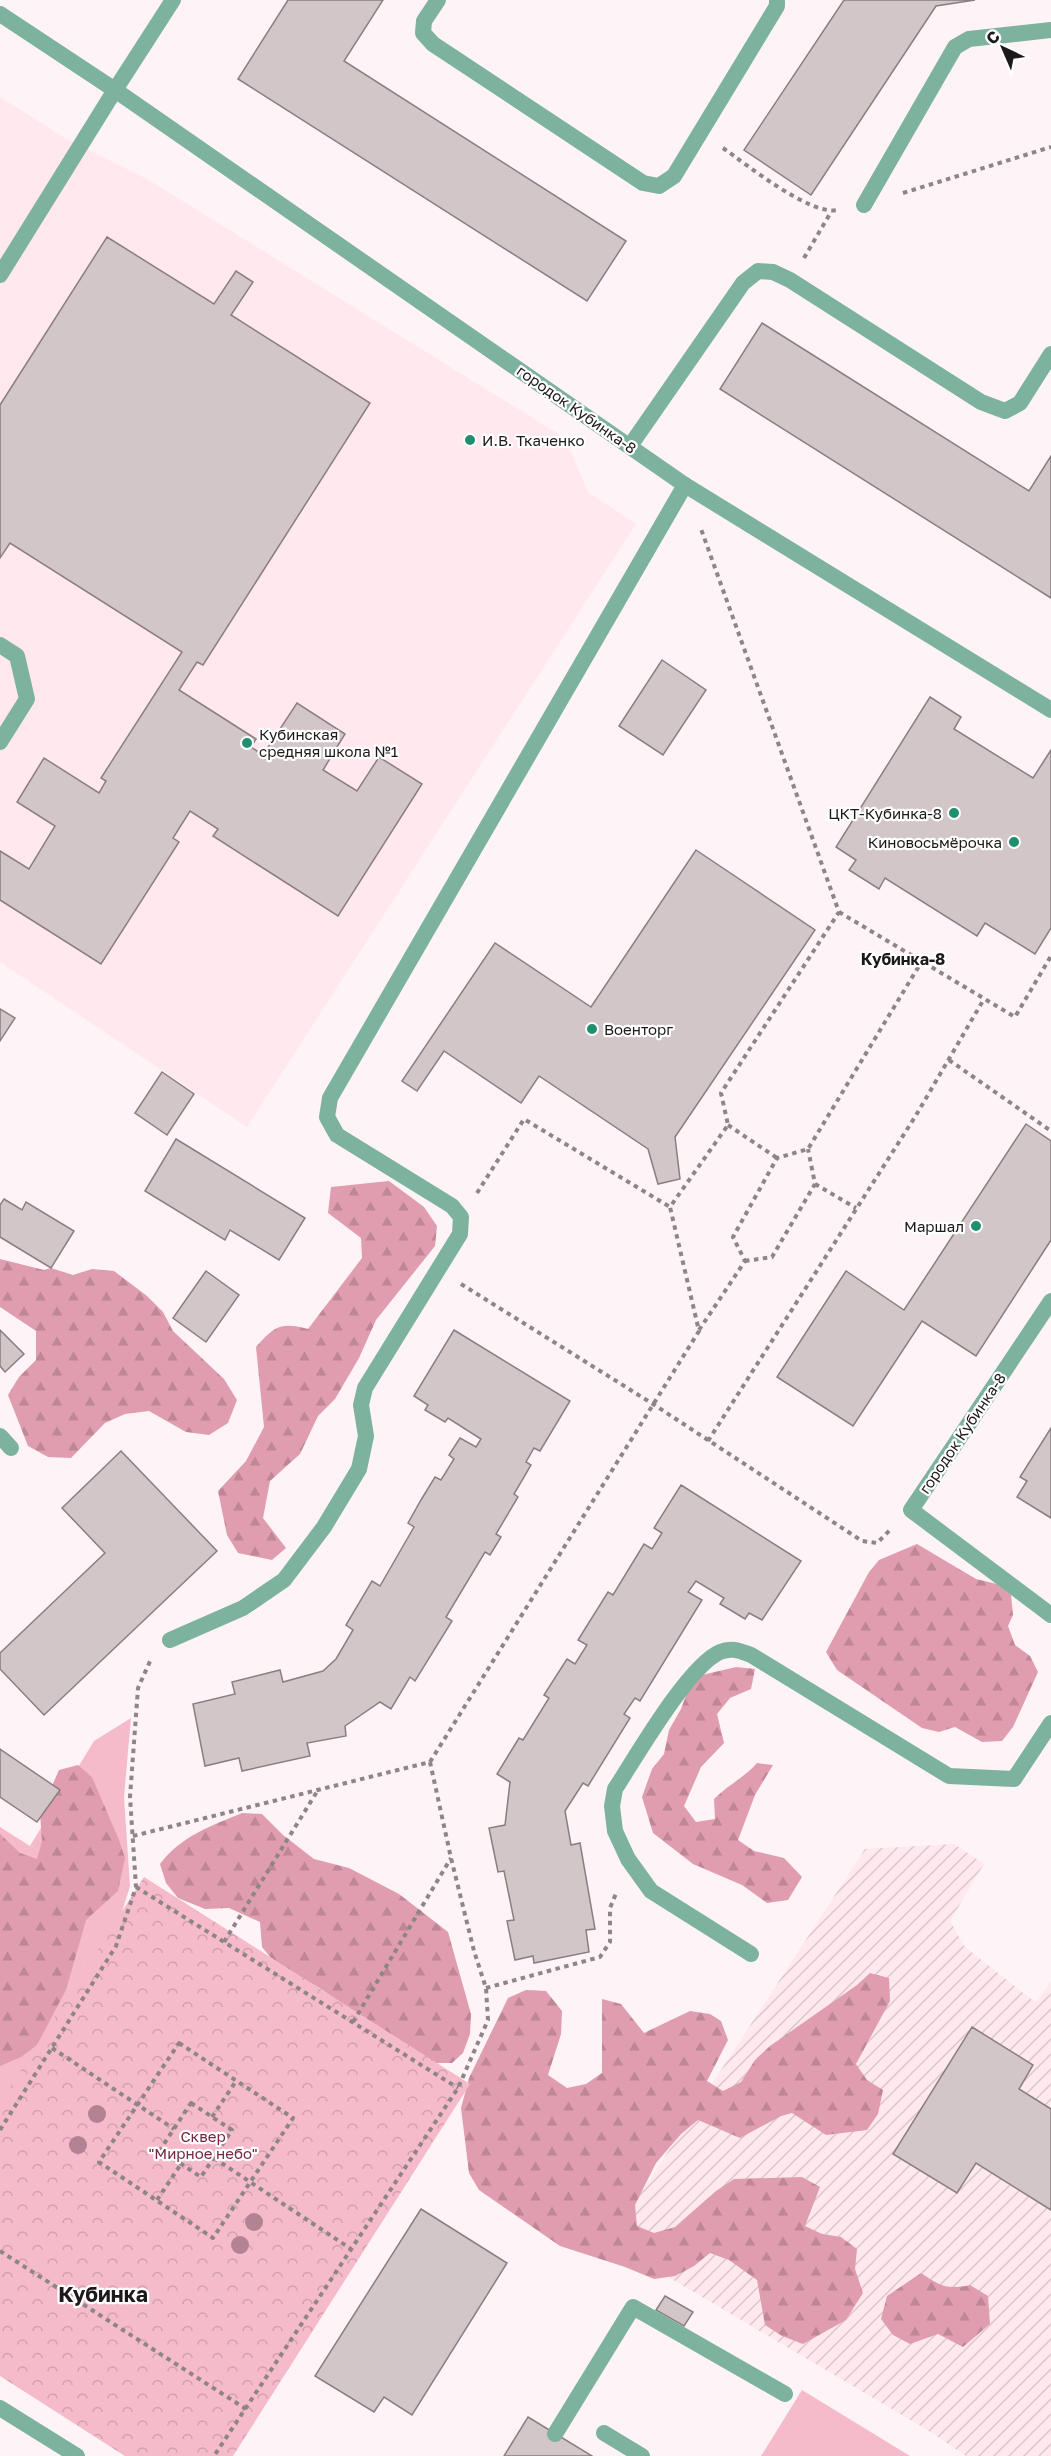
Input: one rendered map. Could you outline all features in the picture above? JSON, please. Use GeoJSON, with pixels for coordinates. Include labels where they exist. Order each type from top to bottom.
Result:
{"type":"FeatureCollection","features":[{"type":"Feature","properties":{"kind":"street"},"geometry":{"type":"LineString","coordinates":[[0,274],[114,90],[174,0]]}},
{"type":"Feature","properties":{"kind":"street"},"geometry":{"type":"LineString","coordinates":[[438,0],[424,21],[423,33],[433,44],[643,183],[659,186],[674,176],[777,6],[777,0]]}},
{"type":"Feature","properties":{"kind":"street","name":"городок Кубинка-8"},"geometry":{"type":"LineString","coordinates":[[0,14],[114,90],[685,485],[1051,710]]}},
{"type":"Feature","properties":{"kind":"street"},"geometry":{"type":"LineString","coordinates":[[864,205],[955,47],[969,39],[1051,30]]}},
{"type":"Feature","properties":{"kind":"street"},"geometry":{"type":"LineString","coordinates":[[630,446],[743,283],[758,271],[773,272],[790,280],[981,402],[1005,411],[1020,404],[1051,354]]}},
{"type":"Feature","properties":{"kind":"street"},"geometry":{"type":"LineString","coordinates":[[170,1640],[243,1608],[284,1580],[324,1527],[359,1469],[366,1436],[361,1405],[364,1388],[460,1234],[461,1217],[452,1206],[337,1135],[327,1117],[330,1098],[685,485]]}},
{"type":"Feature","properties":{"kind":"street"},"geometry":{"type":"LineString","coordinates":[[0,645],[17,656],[27,699],[0,742]]}},
{"type":"Feature","properties":{"kind":"street","name":"городок Кубинка-8"},"geometry":{"type":"LineString","coordinates":[[1051,1301],[911,1510],[1051,1615]]}},
{"type":"Feature","properties":{"kind":"street"},"geometry":{"type":"LineString","coordinates":[[751,1954],[651,1891],[628,1859],[615,1831],[612,1806],[615,1789],[682,1687],[719,1652],[735,1648],[751,1655],[949,1776],[1014,1779],[1051,1723]]}},
{"type":"Feature","properties":{"kind":"street"},"geometry":{"type":"LineString","coordinates":[[555,2434],[633,2307],[785,2394]]}},
{"type":"Feature","properties":{"kind":"street"},"geometry":{"type":"LineString","coordinates":[[0,2408],[77,2456]]}},
{"type":"Feature","properties":{"kind":"street"},"geometry":{"type":"LineString","coordinates":[[604,2433],[642,2456]]}},
{"type":"Feature","properties":{"kind":"path"},"geometry":{"type":"LineString","coordinates":[[700,132],[774,184],[814,207],[831,212],[864,205],[1051,147]]}},
{"type":"Feature","properties":{"kind":"path"},"geometry":{"type":"LineString","coordinates":[[790,280],[831,212]]}},
{"type":"Feature","properties":{"kind":"path"},"geometry":{"type":"LineString","coordinates":[[685,485],[839,912],[1015,1017],[1051,956]]}},
{"type":"Feature","properties":{"kind":"path"},"geometry":{"type":"LineString","coordinates":[[777,1158],[728,1125],[721,1093],[839,912]]}},
{"type":"Feature","properties":{"kind":"path"},"geometry":{"type":"LineString","coordinates":[[133,1836],[430,1762],[745,1261],[772,1257],[815,1184],[808,1149],[921,961]]}},
{"type":"Feature","properties":{"kind":"path"},"geometry":{"type":"LineString","coordinates":[[708,1440],[949,1060],[984,999]]}},
{"type":"Feature","properties":{"kind":"path"},"geometry":{"type":"LineString","coordinates":[[949,1060],[1051,1131]]}},
{"type":"Feature","properties":{"kind":"path"},"geometry":{"type":"LineString","coordinates":[[461,1217],[524,1119],[670,1207],[699,1331]]}},
{"type":"Feature","properties":{"kind":"path"},"geometry":{"type":"LineString","coordinates":[[670,1207],[728,1125]]}},
{"type":"Feature","properties":{"kind":"path"},"geometry":{"type":"LineString","coordinates":[[745,1261],[733,1237],[777,1158],[808,1149]]}},
{"type":"Feature","properties":{"kind":"path"},"geometry":{"type":"LineString","coordinates":[[815,1184],[856,1208]]}},
{"type":"Feature","properties":{"kind":"path"},"geometry":{"type":"LineString","coordinates":[[438,1269],[653,1404],[862,1541],[877,1544],[911,1510]]}},
{"type":"Feature","properties":{"kind":"path"},"geometry":{"type":"LineString","coordinates":[[0,2130],[116,1946],[136,1887],[130,1797],[138,1688],[150,1660],[170,1640]]}},
{"type":"Feature","properties":{"kind":"path"},"geometry":{"type":"LineString","coordinates":[[214,2456],[458,2088],[488,2020],[486,1988],[474,1951],[430,1762]]}},
{"type":"Feature","properties":{"kind":"path"},"geometry":{"type":"LineString","coordinates":[[224,1942],[318,1790]]}},
{"type":"Feature","properties":{"kind":"path"},"geometry":{"type":"LineString","coordinates":[[352,2022],[451,1858]]}},
{"type":"Feature","properties":{"kind":"path"},"geometry":{"type":"LineString","coordinates":[[486,1988],[600,1957],[610,1942],[610,1908],[628,1859]]}},
{"type":"Feature","properties":{"kind":"path"},"geometry":{"type":"LineString","coordinates":[[136,1887],[458,2088]]}},
{"type":"Feature","properties":{"kind":"path"},"geometry":{"type":"LineString","coordinates":[[179,2043],[236,2081],[293,2118],[213,2238],[99,2162],[179,2043]]}},
{"type":"Feature","properties":{"kind":"path"},"geometry":{"type":"LineString","coordinates":[[52,2048],[174,2129]]}},
{"type":"Feature","properties":{"kind":"path"},"geometry":{"type":"LineString","coordinates":[[212,2117],[236,2081]]}},
{"type":"Feature","properties":{"kind":"path"},"geometry":{"type":"LineString","coordinates":[[191,2103],[212,2117],[232,2130],[201,2177],[160,2150],[191,2103]]}},
{"type":"Feature","properties":{"kind":"path"},"geometry":{"type":"LineString","coordinates":[[214,2158],[351,2249]]}},
{"type":"Feature","properties":{"kind":"path"},"geometry":{"type":"LineString","coordinates":[[157,2200],[181,2164]]}},
{"type":"Feature","properties":{"kind":"path"},"geometry":{"type":"LineString","coordinates":[[0,2251],[246,2409]]}},
{"type":"Feature","properties":{"kind":"shaded area","name":"Кубинская средняя школа №1"},"geometry":{"type":"Polygon","coordinates":[[[0,97],[65,138],[147,179],[565,438],[588,492],[636,524],[247,1127],[0,962],[0,97]]]}},
{"type":"Feature","properties":{"kind":"shaded area"},"geometry":{"type":"Polygon","coordinates":[[[954,1844],[984,1864],[950,1921],[965,1947],[1036,2003],[1051,1981],[1051,2456],[966,2456],[929,2431],[609,2242],[865,1849],[954,1844]]]}},
{"type":"Feature","properties":{"kind":"green space"},"geometry":{"type":"Polygon","coordinates":[[[389,1181],[424,1207],[437,1226],[435,1246],[376,1320],[359,1358],[335,1399],[318,1416],[300,1454],[270,1481],[263,1518],[286,1548],[272,1560],[238,1553],[227,1535],[218,1491],[246,1461],[264,1427],[256,1347],[273,1330],[284,1326],[308,1329],[362,1258],[361,1238],[328,1213],[331,1187],[389,1181]]]}},
{"type":"Feature","properties":{"kind":"green space"},"geometry":{"type":"Polygon","coordinates":[[[0,1259],[44,1270],[51,1268],[73,1275],[92,1269],[114,1271],[147,1296],[163,1312],[173,1331],[224,1379],[237,1400],[228,1423],[209,1435],[186,1432],[149,1411],[125,1414],[105,1423],[71,1458],[48,1457],[28,1446],[8,1395],[19,1377],[36,1360],[36,1331],[0,1307],[0,1259]]]}},
{"type":"Feature","properties":{"kind":"green space"},"geometry":{"type":"Polygon","coordinates":[[[917,1544],[976,1579],[997,1584],[1011,1595],[1013,1615],[1008,1626],[1015,1645],[1030,1656],[1038,1672],[1013,1727],[1002,1741],[982,1742],[955,1727],[939,1732],[922,1728],[837,1670],[826,1652],[869,1572],[879,1560],[917,1544]]]}},
{"type":"Feature","properties":{"kind":"green space"},"geometry":{"type":"Polygon","coordinates":[[[736,1667],[755,1669],[751,1689],[730,1698],[717,1714],[724,1743],[701,1767],[684,1806],[696,1822],[715,1819],[714,1799],[757,1763],[773,1765],[755,1795],[738,1840],[754,1851],[784,1858],[802,1877],[788,1900],[767,1903],[742,1885],[693,1864],[653,1833],[642,1797],[652,1769],[664,1754],[669,1730],[681,1709],[688,1690],[702,1675],[736,1667]]]}},
{"type":"Feature","properties":{"kind":"green space"},"geometry":{"type":"Polygon","coordinates":[[[131,1718],[124,1797],[130,1886],[111,1948],[0,2122],[0,1827],[30,1846],[94,1741],[131,1718]]]}},
{"type":"Feature","properties":{"kind":"green space"},"geometry":{"type":"Polygon","coordinates":[[[78,1765],[92,1777],[125,1858],[118,1891],[86,1920],[66,1990],[37,2045],[21,2057],[0,2066],[0,1834],[20,1853],[37,1859],[42,1841],[40,1813],[59,1770],[78,1765]]]}},
{"type":"Feature","properties":{"kind":"green space"},"geometry":{"type":"Polygon","coordinates":[[[242,1813],[262,1814],[283,1835],[314,1859],[349,1868],[399,1894],[448,1932],[471,2014],[470,2034],[463,2053],[452,2063],[432,2063],[413,2054],[321,1989],[275,1963],[262,1947],[260,1922],[229,1908],[205,1909],[178,1898],[166,1883],[160,1864],[168,1854],[187,1839],[208,1827],[242,1813]]]}},
{"type":"Feature","properties":{"kind":"green space","name":"Сквер \"Мирное небо\""},"geometry":{"type":"Polygon","coordinates":[[[144,1877],[470,2084],[233,2456],[125,2456],[0,2376],[0,2103],[144,1877]]]}},
{"type":"Feature","properties":{"kind":"green space"},"geometry":{"type":"Polygon","coordinates":[[[870,1973],[889,1978],[890,2001],[856,2064],[867,2080],[883,2090],[878,2114],[867,2130],[826,2135],[792,2113],[781,2116],[740,2138],[698,2120],[681,2134],[656,2163],[635,2205],[637,2226],[654,2233],[675,2227],[716,2191],[734,2179],[802,2177],[820,2187],[805,2226],[822,2234],[841,2237],[857,2249],[855,2269],[863,2293],[846,2320],[803,2344],[782,2336],[765,2325],[757,2280],[729,2260],[710,2253],[694,2266],[675,2276],[654,2279],[560,2246],[479,2190],[469,2173],[461,2108],[469,2078],[508,1998],[526,1990],[546,1991],[562,2011],[561,2034],[548,2075],[567,2088],[586,2084],[602,2073],[602,1999],[621,2004],[644,2033],[690,2011],[710,2014],[721,2021],[728,2040],[707,2081],[723,2091],[741,2082],[755,2060],[770,2046],[857,1985],[870,1973]]]}},
{"type":"Feature","properties":{"kind":"green space"},"geometry":{"type":"Polygon","coordinates":[[[921,2273],[944,2286],[970,2285],[988,2296],[990,2324],[963,2347],[938,2334],[910,2344],[893,2335],[881,2319],[887,2296],[921,2273]]]}},
{"type":"Feature","properties":{"kind":"green space"},"geometry":{"type":"Polygon","coordinates":[[[802,2390],[910,2456],[761,2456],[802,2390]]]}},
{"type":"Feature","properties":{"kind":"building"},"geometry":{"type":"Polygon","coordinates":[[[288,0],[383,0],[344,61],[626,241],[587,301],[238,79],[288,0]]]}},
{"type":"Feature","properties":{"kind":"building"},"geometry":{"type":"Polygon","coordinates":[[[844,0],[975,0],[936,6],[811,195],[744,150],[844,0]]]}},
{"type":"Feature","properties":{"kind":"building"},"geometry":{"type":"Polygon","coordinates":[[[107,237],[214,304],[236,271],[253,282],[231,315],[370,403],[203,665],[197,662],[179,690],[256,739],[251,747],[263,755],[297,703],[345,734],[323,770],[357,791],[379,757],[422,784],[338,916],[213,836],[218,829],[190,811],[173,838],[179,842],[101,964],[0,900],[0,851],[29,869],[55,826],[17,802],[44,758],[99,793],[106,781],[101,778],[182,652],[10,543],[0,558],[0,405],[107,237]]]}},
{"type":"Feature","properties":{"kind":"building"},"geometry":{"type":"Polygon","coordinates":[[[762,323],[1029,491],[1051,456],[1051,598],[720,389],[762,323]]]}},
{"type":"Feature","properties":{"kind":"building"},"geometry":{"type":"Polygon","coordinates":[[[662,660],[706,690],[663,755],[619,726],[662,660]]]}},
{"type":"Feature","properties":{"kind":"building","name":"ЦКТ-Кубинка-8"},"geometry":{"type":"Polygon","coordinates":[[[930,697],[961,717],[954,729],[1033,778],[1051,750],[1051,928],[1035,954],[985,923],[977,936],[885,878],[879,889],[849,870],[856,860],[836,847],[930,697]]]}},
{"type":"Feature","properties":{"kind":"building","name":"Военторг"},"geometry":{"type":"Polygon","coordinates":[[[696,850],[815,930],[675,1137],[680,1179],[658,1184],[648,1149],[539,1076],[521,1103],[444,1051],[417,1091],[402,1081],[495,943],[591,1007],[696,850]]]}},
{"type":"Feature","properties":{"kind":"building"},"geometry":{"type":"Polygon","coordinates":[[[0,1009],[15,1018],[0,1041],[0,1009]]]}},
{"type":"Feature","properties":{"kind":"building"},"geometry":{"type":"Polygon","coordinates":[[[162,1072],[194,1094],[167,1135],[135,1113],[162,1072]]]}},
{"type":"Feature","properties":{"kind":"building"},"geometry":{"type":"Polygon","coordinates":[[[1026,1124],[1051,1141],[1051,1240],[976,1356],[922,1321],[853,1426],[777,1377],[846,1271],[904,1310],[1026,1124]]]}},
{"type":"Feature","properties":{"kind":"building"},"geometry":{"type":"Polygon","coordinates":[[[176,1139],[305,1218],[279,1260],[230,1230],[225,1240],[145,1191],[176,1139]]]}},
{"type":"Feature","properties":{"kind":"building"},"geometry":{"type":"Polygon","coordinates":[[[4,1199],[22,1210],[26,1202],[74,1231],[51,1268],[0,1237],[0,1205],[4,1199]]]}},
{"type":"Feature","properties":{"kind":"building"},"geometry":{"type":"Polygon","coordinates":[[[206,1271],[239,1295],[206,1342],[173,1318],[206,1271]]]}},
{"type":"Feature","properties":{"kind":"building"},"geometry":{"type":"Polygon","coordinates":[[[0,1330],[24,1354],[5,1372],[0,1366],[0,1330]]]}},
{"type":"Feature","properties":{"kind":"building"},"geometry":{"type":"Polygon","coordinates":[[[454,1330],[570,1401],[540,1451],[534,1448],[526,1462],[531,1465],[514,1494],[518,1497],[496,1534],[501,1537],[490,1555],[485,1552],[446,1617],[452,1621],[415,1681],[410,1677],[391,1709],[380,1702],[345,1726],[346,1736],[307,1743],[310,1756],[242,1771],[239,1758],[205,1766],[193,1704],[235,1694],[232,1682],[280,1670],[283,1682],[323,1671],[336,1659],[353,1630],[346,1625],[372,1581],[380,1586],[414,1527],[408,1523],[435,1477],[441,1480],[454,1459],[449,1455],[460,1438],[476,1447],[481,1439],[448,1418],[445,1422],[425,1410],[428,1405],[414,1396],[454,1330]]]}},
{"type":"Feature","properties":{"kind":"building"},"geometry":{"type":"Polygon","coordinates":[[[1051,1428],[1051,1518],[1017,1497],[1027,1481],[1020,1477],[1051,1428]]]}},
{"type":"Feature","properties":{"kind":"building"},"geometry":{"type":"Polygon","coordinates":[[[121,1451],[217,1551],[44,1715],[0,1669],[0,1653],[105,1553],[62,1508],[121,1451]]]}},
{"type":"Feature","properties":{"kind":"building"},"geometry":{"type":"Polygon","coordinates":[[[681,1485],[801,1561],[762,1620],[749,1613],[745,1619],[720,1604],[724,1598],[696,1581],[688,1592],[702,1600],[640,1701],[635,1698],[624,1714],[630,1718],[588,1786],[583,1783],[565,1811],[571,1845],[580,1843],[595,1929],[586,1930],[589,1952],[534,1963],[533,1956],[515,1960],[507,1921],[514,1920],[504,1871],[498,1872],[489,1828],[505,1825],[510,1782],[497,1774],[519,1738],[523,1740],[549,1698],[544,1695],[567,1659],[575,1664],[587,1645],[578,1640],[608,1592],[613,1595],[644,1544],[652,1549],[662,1533],[654,1528],[681,1485]]]}},
{"type":"Feature","properties":{"kind":"building"},"geometry":{"type":"Polygon","coordinates":[[[0,1749],[60,1790],[37,1822],[0,1797],[0,1749]]]}},
{"type":"Feature","properties":{"kind":"building"},"geometry":{"type":"Polygon","coordinates":[[[972,2027],[1033,2065],[1019,2089],[1051,2109],[1051,2210],[976,2163],[957,2193],[893,2154],[972,2027]]]}},
{"type":"Feature","properties":{"kind":"building"},"geometry":{"type":"Polygon","coordinates":[[[421,2209],[507,2263],[412,2415],[384,2397],[374,2412],[315,2376],[421,2209]]]}},
{"type":"Feature","properties":{"kind":"building"},"geometry":{"type":"Polygon","coordinates":[[[665,2296],[693,2312],[684,2326],[656,2310],[665,2296]]]}},
{"type":"Feature","properties":{"kind":"building"},"geometry":{"type":"Polygon","coordinates":[[[528,2417],[592,2456],[504,2456],[528,2417]]]}},
{"type":"Feature","properties":{"kind":"place","name":"И.В. Ткаченко"},"geometry":{"type":"Point","coordinates":[470,440]}},
{"type":"Feature","properties":{"kind":"place","name":"Кубинская средняя школа №1"},"geometry":{"type":"Point","coordinates":[247,743]}},
{"type":"Feature","properties":{"kind":"place","name":"ЦКТ-Кубинка-8"},"geometry":{"type":"Point","coordinates":[954,813]}},
{"type":"Feature","properties":{"kind":"place","name":"Киновосьмёрочка"},"geometry":{"type":"Point","coordinates":[1014,842]}},
{"type":"Feature","properties":{"kind":"place","name":"Военторг"},"geometry":{"type":"Point","coordinates":[592,1029]}},
{"type":"Feature","properties":{"kind":"place","name":"Маршал"},"geometry":{"type":"Point","coordinates":[976,1226]}},
{"type":"Feature","properties":{"kind":"district","name":"Кубинка-8"},"geometry":{"type":"Point","coordinates":[903,959]}},
{"type":"Feature","properties":{"kind":"district","name":"Кубинка"},"geometry":{"type":"Point","coordinates":[103,2294]}}]}
